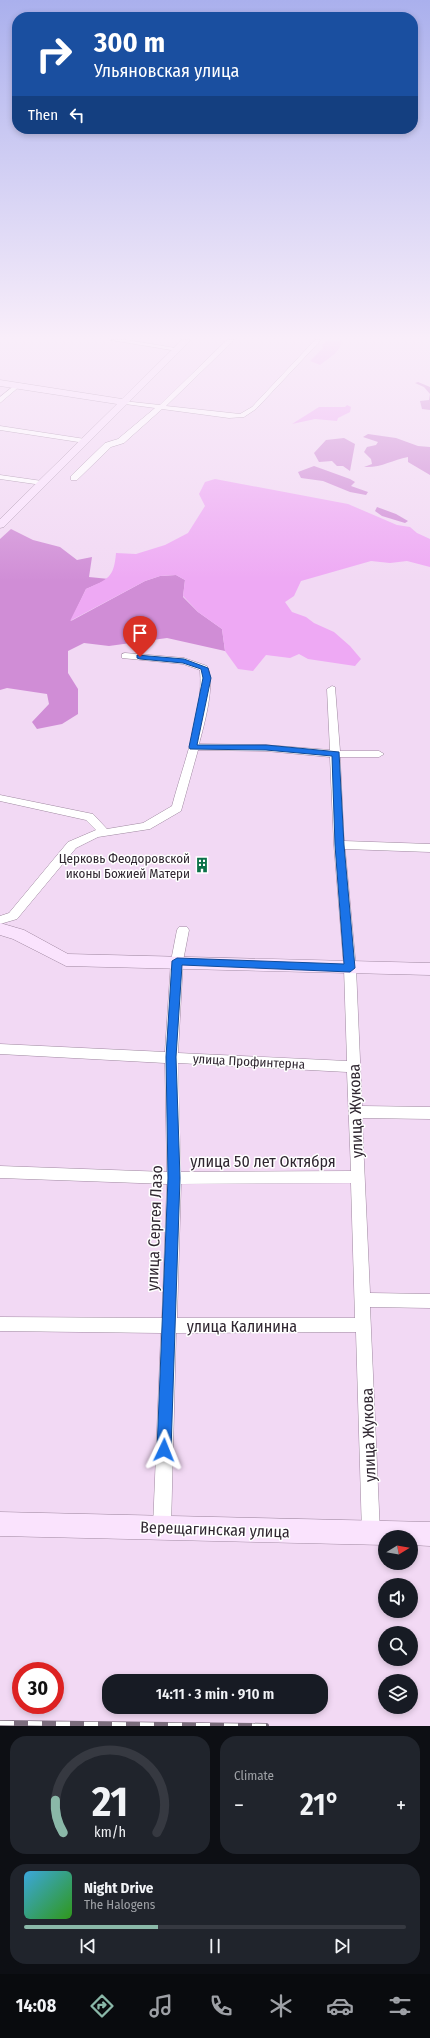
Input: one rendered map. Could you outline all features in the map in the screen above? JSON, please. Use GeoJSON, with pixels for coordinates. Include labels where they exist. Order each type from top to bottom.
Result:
{"type":"FeatureCollection","features":[{"type":"Feature","properties":{"kind":"street"},"geometry":{"type":"LineString","coordinates":[[0,525],[105,421]]}},
{"type":"Feature","properties":{"kind":"street"},"geometry":{"type":"LineString","coordinates":[[74,478],[108,445],[121,441],[145,421]]}},
{"type":"Feature","properties":{"kind":"street"},"geometry":{"type":"LineString","coordinates":[[0,428],[85,440]]}},
{"type":"Feature","properties":{"kind":"street"},"geometry":{"type":"LineString","coordinates":[[0,477],[42,482]]}},
{"type":"Feature","properties":{"kind":"street"},"geometry":{"type":"LineString","coordinates":[[0,920],[13,916],[72,845],[101,833],[146,826],[177,808],[193,747],[207,678],[204,668],[184,661],[125,656]]}},
{"type":"Feature","properties":{"kind":"street","name":"улица Жукова"},"geometry":{"type":"LineString","coordinates":[[332,689],[339,845],[350,968],[371,1533]]}},
{"type":"Feature","properties":{"kind":"street"},"geometry":{"type":"LineString","coordinates":[[193,747],[266,748],[336,754],[379,754]]}},
{"type":"Feature","properties":{"kind":"street"},"geometry":{"type":"LineString","coordinates":[[0,798],[89,817],[101,833]]}},
{"type":"Feature","properties":{"kind":"street"},"geometry":{"type":"LineString","coordinates":[[339,845],[430,848]]}},
{"type":"Feature","properties":{"kind":"street"},"geometry":{"type":"LineString","coordinates":[[0,929],[18,934],[66,960],[177,961],[350,968],[430,968]]}},
{"type":"Feature","properties":{"kind":"street","name":"улица Сергея Лазо"},"geometry":{"type":"LineString","coordinates":[[162,1527],[174,1178],[171,1057],[177,961],[184,930]]}},
{"type":"Feature","properties":{"kind":"street","name":"улица Профинтерна"},"geometry":{"type":"LineString","coordinates":[[0,1049],[353,1067]]}},
{"type":"Feature","properties":{"kind":"street"},"geometry":{"type":"LineString","coordinates":[[355,1112],[430,1113]]}},
{"type":"Feature","properties":{"kind":"street","name":"улица 50 лет Октября"},"geometry":{"type":"LineString","coordinates":[[0,1172],[174,1178],[358,1177]]}},
{"type":"Feature","properties":{"kind":"street"},"geometry":{"type":"LineString","coordinates":[[362,1300],[430,1301]]}},
{"type":"Feature","properties":{"kind":"street","name":"улица Калинина"},"geometry":{"type":"LineString","coordinates":[[0,1324],[168,1326],[363,1325]]}},
{"type":"Feature","properties":{"kind":"street","name":"Верещагинская улица"},"geometry":{"type":"LineString","coordinates":[[0,1524],[430,1534]]}},
{"type":"Feature","properties":{"kind":"shaded area"},"geometry":{"type":"Polygon","coordinates":[[[297,421],[308,421],[292,424],[297,421]]]}},
{"type":"Feature","properties":{"kind":"shaded area"},"geometry":{"type":"Polygon","coordinates":[[[368,434],[396,438],[418,446],[430,447],[430,475],[408,462],[408,457],[381,465],[364,467],[372,464],[371,459],[364,452],[367,447],[376,445],[378,442],[363,437],[368,434]]]}},
{"type":"Feature","properties":{"kind":"shaded area"},"geometry":{"type":"Polygon","coordinates":[[[344,438],[355,444],[350,471],[343,466],[337,466],[332,461],[319,462],[314,453],[326,440],[344,438]]]}},
{"type":"Feature","properties":{"kind":"shaded area"},"geometry":{"type":"Polygon","coordinates":[[[314,466],[350,479],[355,482],[351,486],[368,492],[366,495],[350,492],[323,481],[301,478],[298,472],[314,466]]]}},
{"type":"Feature","properties":{"kind":"shaded area"},"geometry":{"type":"Polygon","coordinates":[[[215,479],[348,504],[397,525],[410,527],[417,533],[430,539],[430,567],[407,561],[390,563],[371,561],[301,581],[294,596],[285,602],[292,612],[306,617],[314,623],[334,632],[350,646],[361,659],[355,666],[308,659],[299,654],[290,658],[266,655],[253,671],[238,669],[225,651],[222,629],[198,612],[183,596],[185,580],[176,575],[160,576],[145,581],[70,621],[86,589],[105,580],[111,573],[114,568],[116,553],[136,554],[165,545],[188,533],[205,506],[199,494],[205,482],[215,479]]]}},
{"type":"Feature","properties":{"kind":"shaded area"},"geometry":{"type":"Polygon","coordinates":[[[377,507],[396,514],[408,521],[405,523],[382,516],[375,511],[377,507]]]}},
{"type":"Feature","properties":{"kind":"shaded area"},"geometry":{"type":"Polygon","coordinates":[[[11,529],[33,540],[60,547],[77,560],[92,557],[89,577],[109,579],[86,589],[71,621],[145,581],[160,576],[176,575],[185,580],[183,597],[198,612],[222,629],[225,651],[167,638],[109,646],[84,643],[68,651],[68,673],[78,689],[78,714],[62,724],[37,729],[32,722],[49,704],[47,694],[7,688],[0,690],[0,539],[11,529]]]}},
{"type":"Feature","properties":{"kind":"railway"},"geometry":{"type":"LineString","coordinates":[[0,1723],[266,1726]]}},
{"type":"Feature","properties":{"kind":"place","name":"Церковь Феодоровской иконы Божией Матери"},"geometry":{"type":"Point","coordinates":[202,865]}},
{"type":"Feature","properties":{"kind":"route"},"geometry":{"type":"LineString","coordinates":[[140,657],[184,661],[204,668],[207,678],[199,724],[193,747],[266,748],[336,754],[339,845],[350,968],[177,961],[171,1057],[174,1178],[164,1450]]}}]}
